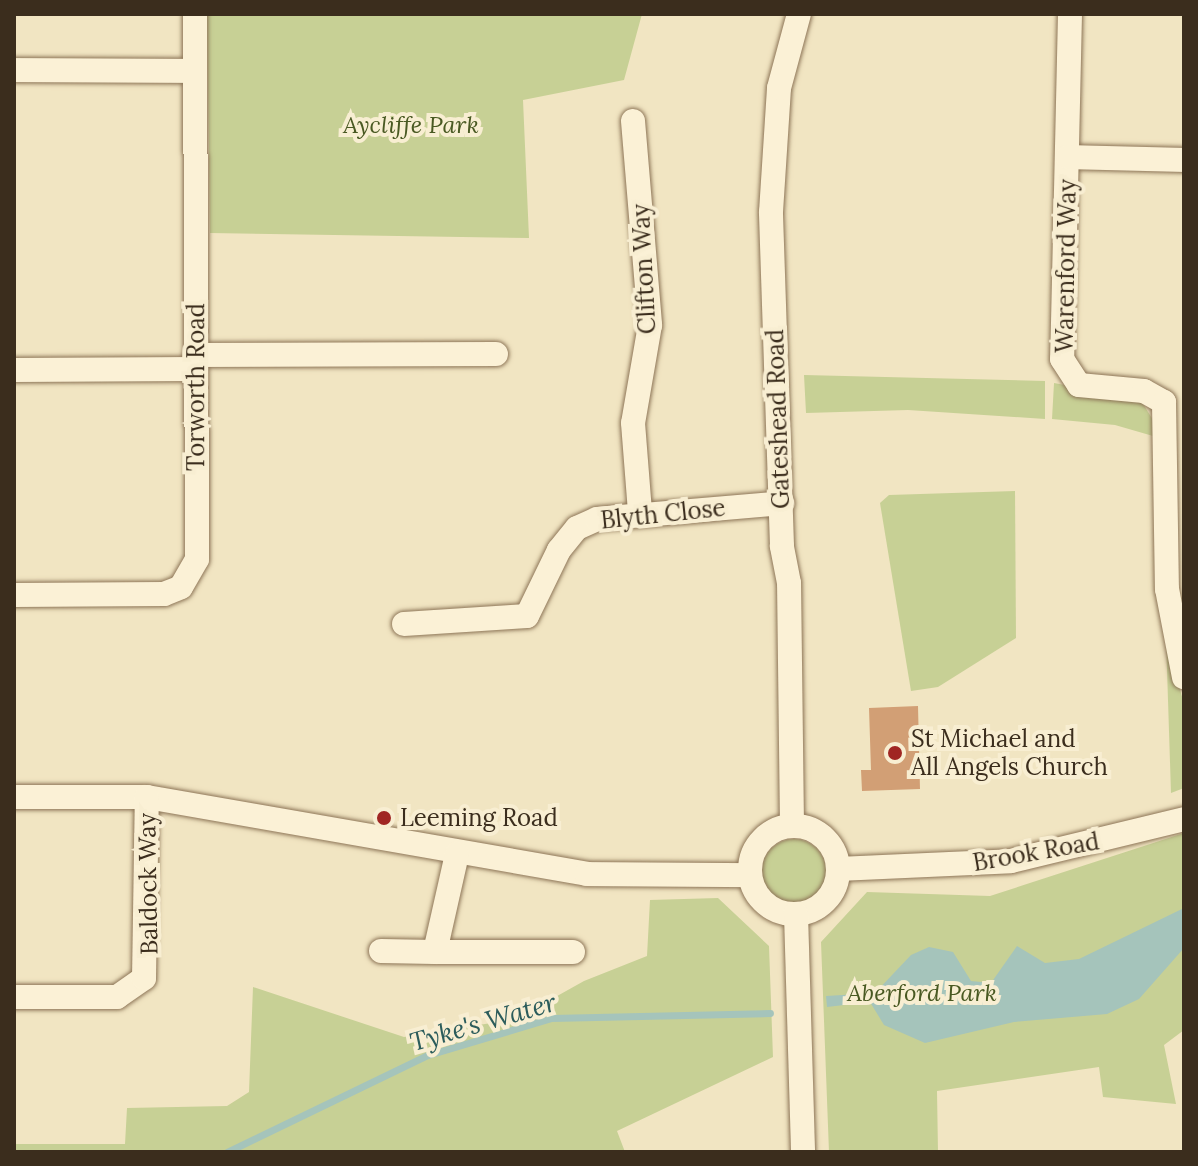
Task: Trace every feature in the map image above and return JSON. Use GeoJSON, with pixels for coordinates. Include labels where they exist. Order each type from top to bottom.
{"type":"FeatureCollection","features":[{"type":"Feature","properties":{"kind":"street","name":"Torworth Road"},"geometry":{"type":"LineString","coordinates":[[14,595],[164,594],[192,575],[197,559],[195,14]]}},
{"type":"Feature","properties":{"kind":"street","name":"Gateshead Road"},"geometry":{"type":"LineString","coordinates":[[792,826],[789,583],[782,503],[771,212],[779,88],[799,14]]}},
{"type":"Feature","properties":{"kind":"street","name":"Warenford Way"},"geometry":{"type":"LineString","coordinates":[[1070,14],[1066,372],[1079,385],[1144,391],[1174,398],[1167,589],[1184,677]]}},
{"type":"Feature","properties":{"kind":"street"},"geometry":{"type":"LineString","coordinates":[[14,70],[195,71]]}},
{"type":"Feature","properties":{"kind":"street","name":"Clifton Way"},"geometry":{"type":"LineString","coordinates":[[633,121],[650,325],[633,423],[640,512]]}},
{"type":"Feature","properties":{"kind":"street"},"geometry":{"type":"LineString","coordinates":[[1068,157],[1184,160]]}},
{"type":"Feature","properties":{"kind":"street"},"geometry":{"type":"LineString","coordinates":[[14,370],[496,354]]}},
{"type":"Feature","properties":{"kind":"street","name":"Blyth Close"},"geometry":{"type":"LineString","coordinates":[[404,624],[527,616],[577,528],[640,512],[782,503]]}},
{"type":"Feature","properties":{"kind":"street"},"geometry":{"type":"LineString","coordinates":[[14,797],[147,797],[457,854],[587,874],[750,875]]}},
{"type":"Feature","properties":{"kind":"street","name":"Baldock Way"},"geometry":{"type":"LineString","coordinates":[[14,997],[117,997],[144,978],[149,967],[147,797]]}},
{"type":"Feature","properties":{"kind":"street","name":"Brook Road"},"geometry":{"type":"LineString","coordinates":[[838,869],[1011,861],[1184,819]]}},
{"type":"Feature","properties":{"kind":"street"},"geometry":{"type":"LineString","coordinates":[[792,826],[824,838],[838,869],[821,905],[796,914],[771,908],[750,875],[756,848],[792,826]]}},
{"type":"Feature","properties":{"kind":"street"},"geometry":{"type":"LineString","coordinates":[[435,952],[457,854]]}},
{"type":"Feature","properties":{"kind":"street"},"geometry":{"type":"LineString","coordinates":[[796,914],[803,1152]]}},
{"type":"Feature","properties":{"kind":"street"},"geometry":{"type":"LineString","coordinates":[[381,951],[573,952]]}},
{"type":"Feature","properties":{"kind":"green space","name":"Aycliffe Park"},"geometry":{"type":"Polygon","coordinates":[[[207,14],[642,14],[624,80],[523,100],[529,238],[210,233],[207,14]]]}},
{"type":"Feature","properties":{"kind":"green space"},"geometry":{"type":"Polygon","coordinates":[[[804,375],[1045,381],[1045,419],[908,410],[806,413],[804,375]]]}},
{"type":"Feature","properties":{"kind":"green space"},"geometry":{"type":"Polygon","coordinates":[[[1054,383],[1140,399],[1153,420],[1153,436],[1115,425],[1052,419],[1054,383]]]}},
{"type":"Feature","properties":{"kind":"green space"},"geometry":{"type":"Polygon","coordinates":[[[1015,491],[1016,638],[938,687],[911,691],[880,503],[889,495],[1015,491]]]}},
{"type":"Feature","properties":{"kind":"green space"},"geometry":{"type":"Polygon","coordinates":[[[1166,638],[1184,704],[1184,788],[1171,793],[1166,638]]]}},
{"type":"Feature","properties":{"kind":"green space","name":"Aberford Park"},"geometry":{"type":"Polygon","coordinates":[[[1184,833],[1184,1030],[1164,1045],[1176,1104],[1103,1097],[1099,1067],[937,1091],[938,1152],[829,1152],[821,942],[867,892],[990,896],[1184,833]]]}},
{"type":"Feature","properties":{"kind":"green space"},"geometry":{"type":"Polygon","coordinates":[[[794,839],[812,845],[820,853],[826,871],[820,889],[812,897],[794,903],[776,897],[768,889],[762,871],[768,853],[776,845],[794,839]]]}},
{"type":"Feature","properties":{"kind":"green space"},"geometry":{"type":"Polygon","coordinates":[[[718,898],[769,946],[773,1057],[617,1131],[625,1152],[14,1152],[14,1144],[125,1144],[127,1108],[227,1106],[249,1092],[253,987],[404,1037],[516,1019],[584,981],[647,956],[650,900],[718,898]]]}},
{"type":"Feature","properties":{"kind":"water"},"geometry":{"type":"Polygon","coordinates":[[[1184,908],[1184,948],[1139,999],[1107,1014],[1014,1022],[925,1043],[884,1025],[870,1002],[827,1007],[826,996],[875,993],[911,955],[929,947],[953,952],[971,981],[991,983],[1017,946],[1045,963],[1079,959],[1184,908]]]}},
{"type":"Feature","properties":{"kind":"building","name":"St Michael and All Angels Church"},"geometry":{"type":"Polygon","coordinates":[[[918,706],[920,789],[862,791],[861,770],[871,770],[869,708],[918,706]]]}},
{"type":"Feature","properties":{"kind":"waterway","name":"Tyke's Water"},"geometry":{"type":"LineString","coordinates":[[227,1152],[428,1055],[551,1018],[770,1013]]}},
{"type":"Feature","properties":{"kind":"place","name":"St Michael and All Angels Church"},"geometry":{"type":"Point","coordinates":[895,753]}},
{"type":"Feature","properties":{"kind":"place","name":"Leeming Road"},"geometry":{"type":"Point","coordinates":[384,818]}}]}
